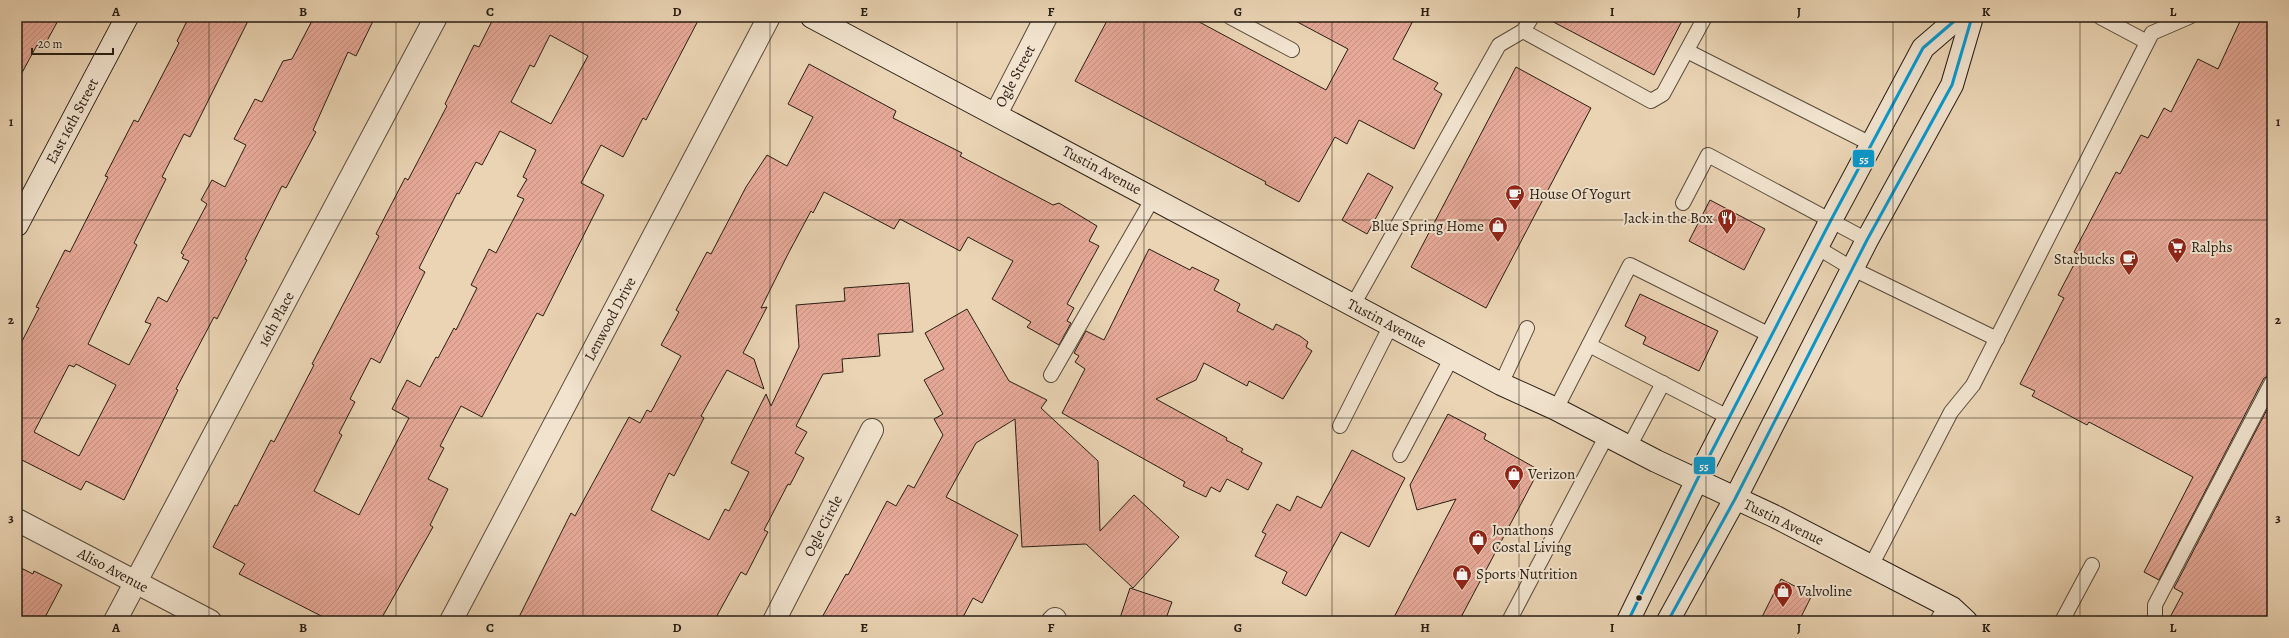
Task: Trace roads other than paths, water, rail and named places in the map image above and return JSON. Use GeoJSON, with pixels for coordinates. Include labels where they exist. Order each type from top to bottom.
{"type":"FeatureCollection","features":[{"type":"Feature","properties":{"kind":"street","name":"East 16th Street"},"geometry":{"type":"LineString","coordinates":[[17,225],[127,17]]}},
{"type":"Feature","properties":{"kind":"street","name":"16th Place"},"geometry":{"type":"LineString","coordinates":[[115,621],[436,17]]}},
{"type":"Feature","properties":{"kind":"street","name":"Lenwood Drive"},"geometry":{"type":"LineString","coordinates":[[451,621],[769,17]]}},
{"type":"Feature","properties":{"kind":"street","name":"Tustin Avenue"},"geometry":{"type":"LineString","coordinates":[[812,17],[1501,384],[1556,409],[1735,499],[1776,517],[1871,566],[1941,613],[1966,621]]}},
{"type":"Feature","properties":{"kind":"street","name":"Ogle Street"},"geometry":{"type":"LineString","coordinates":[[996,114],[1046,17]]}},
{"type":"Feature","properties":{"kind":"street"},"geometry":{"type":"LineString","coordinates":[[1628,621],[1697,480],[1818,248],[1831,220],[1923,48],[1959,17]]}},
{"type":"Feature","properties":{"kind":"street"},"geometry":{"type":"LineString","coordinates":[[1668,621],[1735,499],[1867,240],[1952,85],[1972,17]]}},
{"type":"Feature","properties":{"kind":"street","name":"Ogle Circle"},"geometry":{"type":"LineString","coordinates":[[774,621],[872,430]]}},
{"type":"Feature","properties":{"kind":"street","name":"Aliso Avenue"},"geometry":{"type":"LineString","coordinates":[[17,520],[210,621]]}},
{"type":"Feature","properties":{"kind":"lane"},"geometry":{"type":"LineString","coordinates":[[1230,17],[1292,50]]}},
{"type":"Feature","properties":{"kind":"lane"},"geometry":{"type":"LineString","coordinates":[[1353,305],[1499,45],[1523,31],[1532,17]]}},
{"type":"Feature","properties":{"kind":"lane"},"geometry":{"type":"LineString","coordinates":[[1523,31],[1651,101],[1663,94],[1705,17]]}},
{"type":"Feature","properties":{"kind":"lane"},"geometry":{"type":"LineString","coordinates":[[2100,17],[2147,42]]}},
{"type":"Feature","properties":{"kind":"lane"},"geometry":{"type":"LineString","coordinates":[[1871,566],[1951,412],[1974,384],[2152,33],[2189,17]]}},
{"type":"Feature","properties":{"kind":"lane"},"geometry":{"type":"LineString","coordinates":[[1687,51],[1872,144]]}},
{"type":"Feature","properties":{"kind":"lane"},"geometry":{"type":"LineString","coordinates":[[1683,202],[1708,154],[1867,240]]}},
{"type":"Feature","properties":{"kind":"lane"},"geometry":{"type":"LineString","coordinates":[[1051,375],[1153,198]]}},
{"type":"Feature","properties":{"kind":"lane"},"geometry":{"type":"LineString","coordinates":[[1818,248],[1853,269],[1997,339]]}},
{"type":"Feature","properties":{"kind":"lane"},"geometry":{"type":"LineString","coordinates":[[1556,409],[1630,265],[1772,336]]}},
{"type":"Feature","properties":{"kind":"lane"},"geometry":{"type":"LineString","coordinates":[[1340,426],[1391,325]]}},
{"type":"Feature","properties":{"kind":"lane"},"geometry":{"type":"LineString","coordinates":[[1501,384],[1527,328]]}},
{"type":"Feature","properties":{"kind":"lane"},"geometry":{"type":"LineString","coordinates":[[1589,345],[1730,418]]}},
{"type":"Feature","properties":{"kind":"lane"},"geometry":{"type":"LineString","coordinates":[[1400,455],[1452,357]]}},
{"type":"Feature","properties":{"kind":"lane"},"geometry":{"type":"LineString","coordinates":[[2155,621],[2154,605],[2272,382]]}},
{"type":"Feature","properties":{"kind":"lane"},"geometry":{"type":"LineString","coordinates":[[1629,447],[1663,383]]}},
{"type":"Feature","properties":{"kind":"lane"},"geometry":{"type":"LineString","coordinates":[[1509,621],[1607,435]]}},
{"type":"Feature","properties":{"kind":"lane"},"geometry":{"type":"LineString","coordinates":[[2062,621],[2092,565]]}},
{"type":"Feature","properties":{"kind":"place","name":"House Of Yogurt"},"geometry":{"type":"Point","coordinates":[1515,211]}},
{"type":"Feature","properties":{"kind":"place","name":"Jack in the Box"},"geometry":{"type":"Point","coordinates":[1727,235]}},
{"type":"Feature","properties":{"kind":"place","name":"Blue Spring Home"},"geometry":{"type":"Point","coordinates":[1498,243]}},
{"type":"Feature","properties":{"kind":"place","name":"Ralphs"},"geometry":{"type":"Point","coordinates":[2177,264]}},
{"type":"Feature","properties":{"kind":"place","name":"Starbucks"},"geometry":{"type":"Point","coordinates":[2129,276]}},
{"type":"Feature","properties":{"kind":"place","name":"Verizon"},"geometry":{"type":"Point","coordinates":[1514,491]}},
{"type":"Feature","properties":{"kind":"place","name":"Jonathons Costal Living"},"geometry":{"type":"Point","coordinates":[1478,556]}},
{"type":"Feature","properties":{"kind":"place","name":"Sports Nutrition"},"geometry":{"type":"Point","coordinates":[1462,591]}},
{"type":"Feature","properties":{"kind":"place","name":"Valvoline"},"geometry":{"type":"Point","coordinates":[1783,608]}}]}
